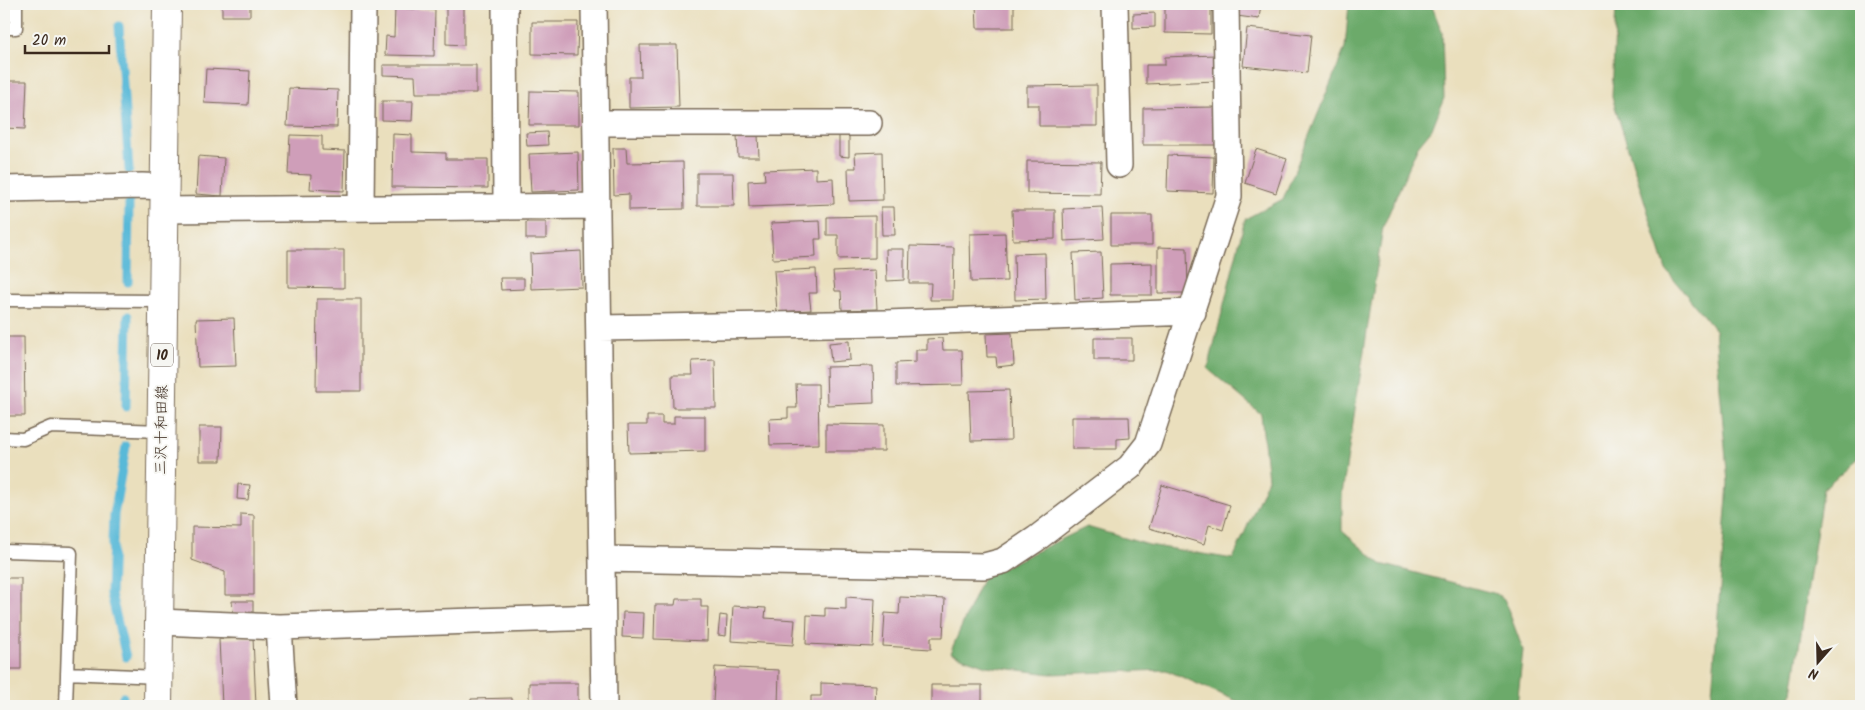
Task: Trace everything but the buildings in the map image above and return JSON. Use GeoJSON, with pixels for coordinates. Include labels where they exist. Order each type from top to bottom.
{"type":"FeatureCollection","features":[{"type":"Feature","properties":{"kind":"main road","name":"三沢十和田線"},"geometry":{"type":"LineString","coordinates":[[158,706],[168,4]]}},
{"type":"Feature","properties":{"kind":"street"},"geometry":{"type":"LineString","coordinates":[[361,207],[363,4]]}},
{"type":"Feature","properties":{"kind":"street"},"geometry":{"type":"LineString","coordinates":[[505,4],[506,206]]}},
{"type":"Feature","properties":{"kind":"street"},"geometry":{"type":"LineString","coordinates":[[594,4],[604,706]]}},
{"type":"Feature","properties":{"kind":"street"},"geometry":{"type":"LineString","coordinates":[[1115,4],[1119,165]]}},
{"type":"Feature","properties":{"kind":"street"},"geometry":{"type":"LineString","coordinates":[[602,559],[984,566],[1004,561],[1130,468],[1148,444],[1193,312],[1229,196],[1226,4]]}},
{"type":"Feature","properties":{"kind":"street"},"geometry":{"type":"LineString","coordinates":[[596,123],[869,123]]}},
{"type":"Feature","properties":{"kind":"street"},"geometry":{"type":"LineString","coordinates":[[4,189],[142,186],[165,199],[361,207],[597,206]]}},
{"type":"Feature","properties":{"kind":"street"},"geometry":{"type":"LineString","coordinates":[[600,328],[896,322],[1193,312]]}},
{"type":"Feature","properties":{"kind":"street"},"geometry":{"type":"LineString","coordinates":[[159,622],[280,627],[602,617]]}},
{"type":"Feature","properties":{"kind":"street"},"geometry":{"type":"LineString","coordinates":[[280,627],[284,706]]}},
{"type":"Feature","properties":{"kind":"lane"},"geometry":{"type":"LineString","coordinates":[[4,28],[16,28],[16,4]]}},
{"type":"Feature","properties":{"kind":"lane"},"geometry":{"type":"LineString","coordinates":[[4,300],[163,301]]}},
{"type":"Feature","properties":{"kind":"lane"},"geometry":{"type":"LineString","coordinates":[[4,438],[23,439],[51,427],[161,431]]}},
{"type":"Feature","properties":{"kind":"lane"},"geometry":{"type":"LineString","coordinates":[[4,551],[70,553],[66,706]]}},
{"type":"Feature","properties":{"kind":"lane"},"geometry":{"type":"LineString","coordinates":[[67,673],[158,677]]}},
{"type":"Feature","properties":{"kind":"green space"},"geometry":{"type":"Polygon","coordinates":[[[1349,4],[1431,4],[1442,32],[1444,98],[1432,129],[1418,146],[1383,227],[1342,494],[1342,531],[1381,564],[1497,594],[1505,601],[1523,650],[1517,706],[1248,706],[1166,670],[1051,674],[986,666],[950,653],[983,577],[1087,527],[1149,545],[1233,559],[1268,479],[1261,414],[1208,369],[1245,219],[1283,199],[1345,48],[1349,4]]]}},
{"type":"Feature","properties":{"kind":"green space"},"geometry":{"type":"Polygon","coordinates":[[[1616,4],[1861,4],[1861,455],[1823,489],[1790,706],[1711,706],[1728,483],[1715,330],[1666,270],[1612,97],[1616,4]]]}},
{"type":"Feature","properties":{"kind":"waterway"},"geometry":{"type":"LineString","coordinates":[[119,26],[129,170]]}},
{"type":"Feature","properties":{"kind":"waterway"},"geometry":{"type":"LineString","coordinates":[[128,282],[129,203]]}},
{"type":"Feature","properties":{"kind":"waterway"},"geometry":{"type":"LineString","coordinates":[[126,407],[128,316]]}},
{"type":"Feature","properties":{"kind":"waterway"},"geometry":{"type":"LineString","coordinates":[[126,446],[114,515],[111,594],[126,657]]}},
{"type":"Feature","properties":{"kind":"waterway"},"geometry":{"type":"LineString","coordinates":[[123,697],[123,706]]}}]}
